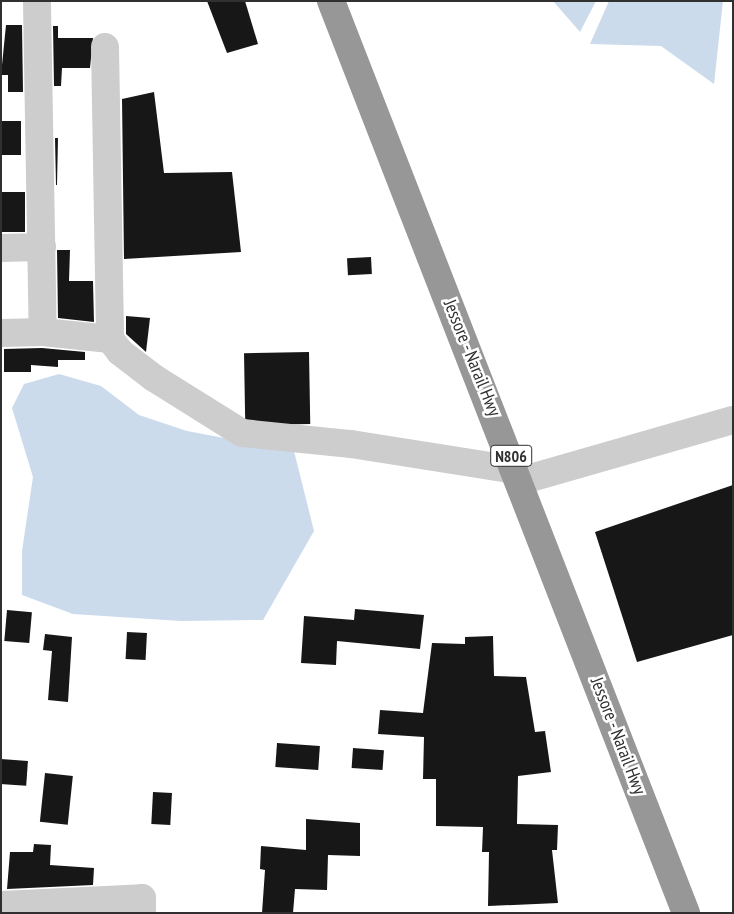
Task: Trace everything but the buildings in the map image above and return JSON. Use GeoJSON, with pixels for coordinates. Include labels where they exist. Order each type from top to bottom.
{"type":"FeatureCollection","features":[{"type":"Feature","properties":{"kind":"highway","name":"Jessore - Narail Hwy"},"geometry":{"type":"LineString","coordinates":[[331,1],[518,475],[686,913]]}},
{"type":"Feature","properties":{"kind":"street"},"geometry":{"type":"LineString","coordinates":[[38,4],[44,332]]}},
{"type":"Feature","properties":{"kind":"street"},"geometry":{"type":"LineString","coordinates":[[105,48],[110,338],[120,352],[154,378],[242,433],[351,444],[518,475],[733,420]]}},
{"type":"Feature","properties":{"kind":"street"},"geometry":{"type":"LineString","coordinates":[[1,248],[42,247]]}},
{"type":"Feature","properties":{"kind":"street"},"geometry":{"type":"LineString","coordinates":[[1,333],[44,332],[110,338]]}},
{"type":"Feature","properties":{"kind":"street"},"geometry":{"type":"LineString","coordinates":[[1,905],[142,898],[142,913]]}},
{"type":"Feature","properties":{"kind":"water"},"geometry":{"type":"Polygon","coordinates":[[[553,1],[596,1],[580,32],[553,1]]]}},
{"type":"Feature","properties":{"kind":"water"},"geometry":{"type":"Polygon","coordinates":[[[609,1],[723,1],[714,84],[661,46],[590,44],[609,1]]]}},
{"type":"Feature","properties":{"kind":"water"},"geometry":{"type":"Polygon","coordinates":[[[59,374],[101,386],[139,415],[187,431],[294,451],[314,531],[263,620],[181,621],[73,614],[22,595],[22,551],[33,477],[12,408],[24,384],[59,374]]]}}]}
